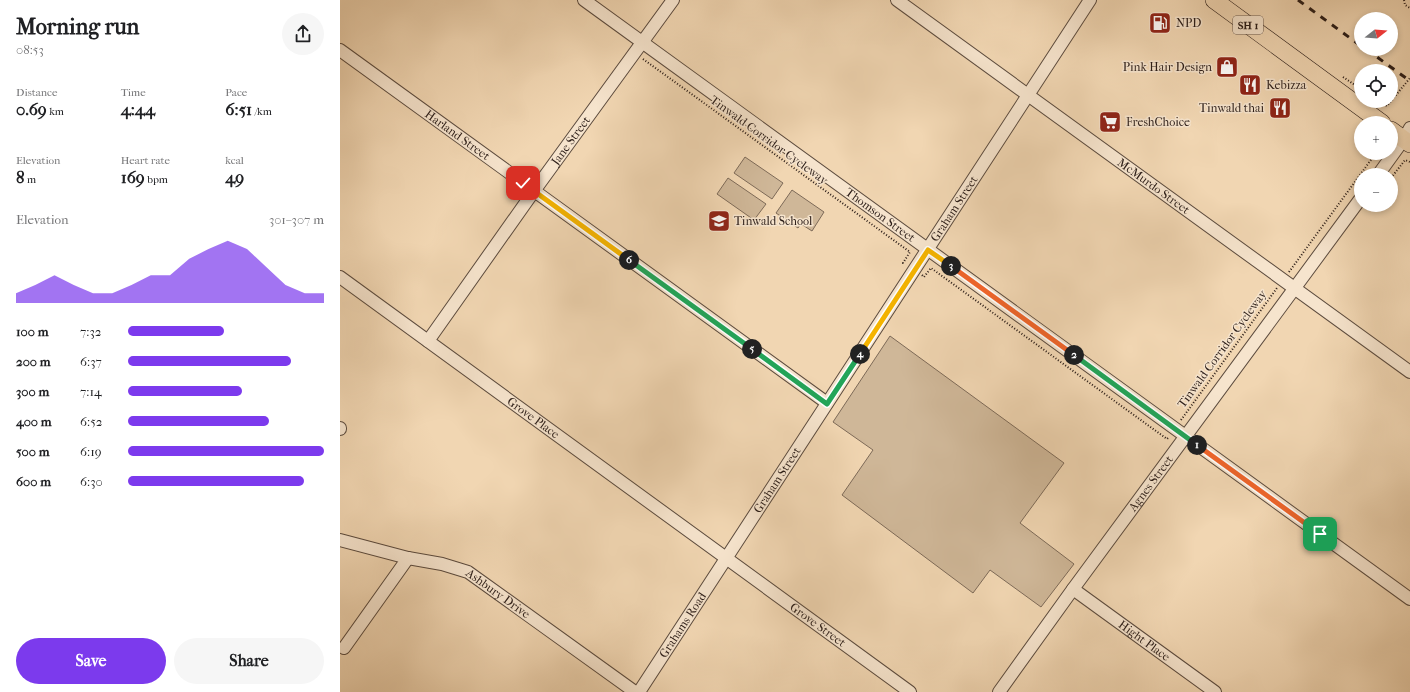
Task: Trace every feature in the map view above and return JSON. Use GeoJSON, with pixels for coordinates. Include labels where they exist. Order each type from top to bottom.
{"type":"FeatureCollection","features":[{"type":"Feature","properties":{"kind":"highway","name":"SH 1"},"geometry":{"type":"LineString","coordinates":[[1214,0],[1384,116]]}},
{"type":"Feature","properties":{"kind":"street","name":"Thomson Street"},"geometry":{"type":"LineString","coordinates":[[584,0],[1410,599]]}},
{"type":"Feature","properties":{"kind":"street","name":"Jane Street"},"geometry":{"type":"LineString","coordinates":[[428,341],[534,191],[674,0]]}},
{"type":"Feature","properties":{"kind":"street","name":"McMurdo Street"},"geometry":{"type":"LineString","coordinates":[[897,0],[1410,372]]}},
{"type":"Feature","properties":{"kind":"street","name":"Graham Street"},"geometry":{"type":"LineString","coordinates":[[726,558],[1090,0]]}},
{"type":"Feature","properties":{"kind":"street","name":"Harland Street"},"geometry":{"type":"LineString","coordinates":[[340,50],[827,404]]}},
{"type":"Feature","properties":{"kind":"street"},"geometry":{"type":"LineString","coordinates":[[1383,168],[1404,135]]}},
{"type":"Feature","properties":{"kind":"street","name":"Agnes Street"},"geometry":{"type":"LineString","coordinates":[[999,692],[1354,207]]}},
{"type":"Feature","properties":{"kind":"street","name":"Grove Place"},"geometry":{"type":"LineString","coordinates":[[340,277],[726,558]]}},
{"type":"Feature","properties":{"kind":"street","name":"Ashbury Drive"},"geometry":{"type":"LineString","coordinates":[[340,540],[408,558],[442,564],[468,572],[636,692]]}},
{"type":"Feature","properties":{"kind":"street"},"geometry":{"type":"LineString","coordinates":[[344,648],[408,558]]}},
{"type":"Feature","properties":{"kind":"street","name":"Grahams Road"},"geometry":{"type":"LineString","coordinates":[[639,692],[726,558]]}},
{"type":"Feature","properties":{"kind":"street","name":"Grove Street"},"geometry":{"type":"LineString","coordinates":[[726,558],[910,692]]}},
{"type":"Feature","properties":{"kind":"street","name":"Hight Place"},"geometry":{"type":"LineString","coordinates":[[1073,589],[1215,692]]}},
{"type":"Feature","properties":{"kind":"path"},"geometry":{"type":"LineString","coordinates":[[1404,1],[1405,5],[1410,8]]}},
{"type":"Feature","properties":{"kind":"path","name":"Tinwald Corridor Cycleway"},"geometry":{"type":"LineString","coordinates":[[645,61],[910,252],[903,263],[905,264]]}},
{"type":"Feature","properties":{"kind":"path"},"geometry":{"type":"LineString","coordinates":[[1398,93],[1410,78]]}},
{"type":"Feature","properties":{"kind":"path"},"geometry":{"type":"LineString","coordinates":[[1290,271],[1371,160]]}},
{"type":"Feature","properties":{"kind":"path"},"geometry":{"type":"LineString","coordinates":[[1398,169],[1405,160],[1410,162]]}},
{"type":"Feature","properties":{"kind":"path"},"geometry":{"type":"LineString","coordinates":[[922,276],[924,277],[932,267],[1167,440]]}},
{"type":"Feature","properties":{"kind":"path","name":"Tinwald Corridor Cycleway"},"geometry":{"type":"LineString","coordinates":[[1182,419],[1277,289]]}},
{"type":"Feature","properties":{"kind":"shaded area"},"geometry":{"type":"Polygon","coordinates":[[[745,157],[783,183],[772,199],[734,173],[745,157]]]}},
{"type":"Feature","properties":{"kind":"shaded area"},"geometry":{"type":"Polygon","coordinates":[[[728,178],[766,204],[754,220],[717,194],[728,178]]]}},
{"type":"Feature","properties":{"kind":"shaded area"},"geometry":{"type":"Polygon","coordinates":[[[792,190],[824,212],[812,231],[801,224],[798,228],[776,213],[792,190]]]}},
{"type":"Feature","properties":{"kind":"shaded area"},"geometry":{"type":"Polygon","coordinates":[[[890,336],[1064,463],[1020,523],[1074,564],[1041,607],[990,570],[973,593],[842,495],[873,450],[833,422],[890,336]]]}},
{"type":"Feature","properties":{"kind":"railway"},"geometry":{"type":"LineString","coordinates":[[1298,0],[1354,41]]}},
{"type":"Feature","properties":{"kind":"railway"},"geometry":{"type":"LineString","coordinates":[[1376,56],[1410,81]]}},
{"type":"Feature","properties":{"kind":"place","name":"NPD"},"geometry":{"type":"Point","coordinates":[1160,23]}},
{"type":"Feature","properties":{"kind":"place","name":"Pink Hair Design"},"geometry":{"type":"Point","coordinates":[1227,67]}},
{"type":"Feature","properties":{"kind":"place","name":"Kebizza"},"geometry":{"type":"Point","coordinates":[1250,85]}},
{"type":"Feature","properties":{"kind":"place","name":"Tinwald thai"},"geometry":{"type":"Point","coordinates":[1280,108]}},
{"type":"Feature","properties":{"kind":"place","name":"FreshChoice"},"geometry":{"type":"Point","coordinates":[1110,122]}},
{"type":"Feature","properties":{"kind":"place","name":"Tinwald School"},"geometry":{"type":"Point","coordinates":[719,221]}},
{"type":"Feature","properties":{"kind":"route"},"geometry":{"type":"LineString","coordinates":[[523,183],[827,404],[928,250],[1320,534]]}}]}
